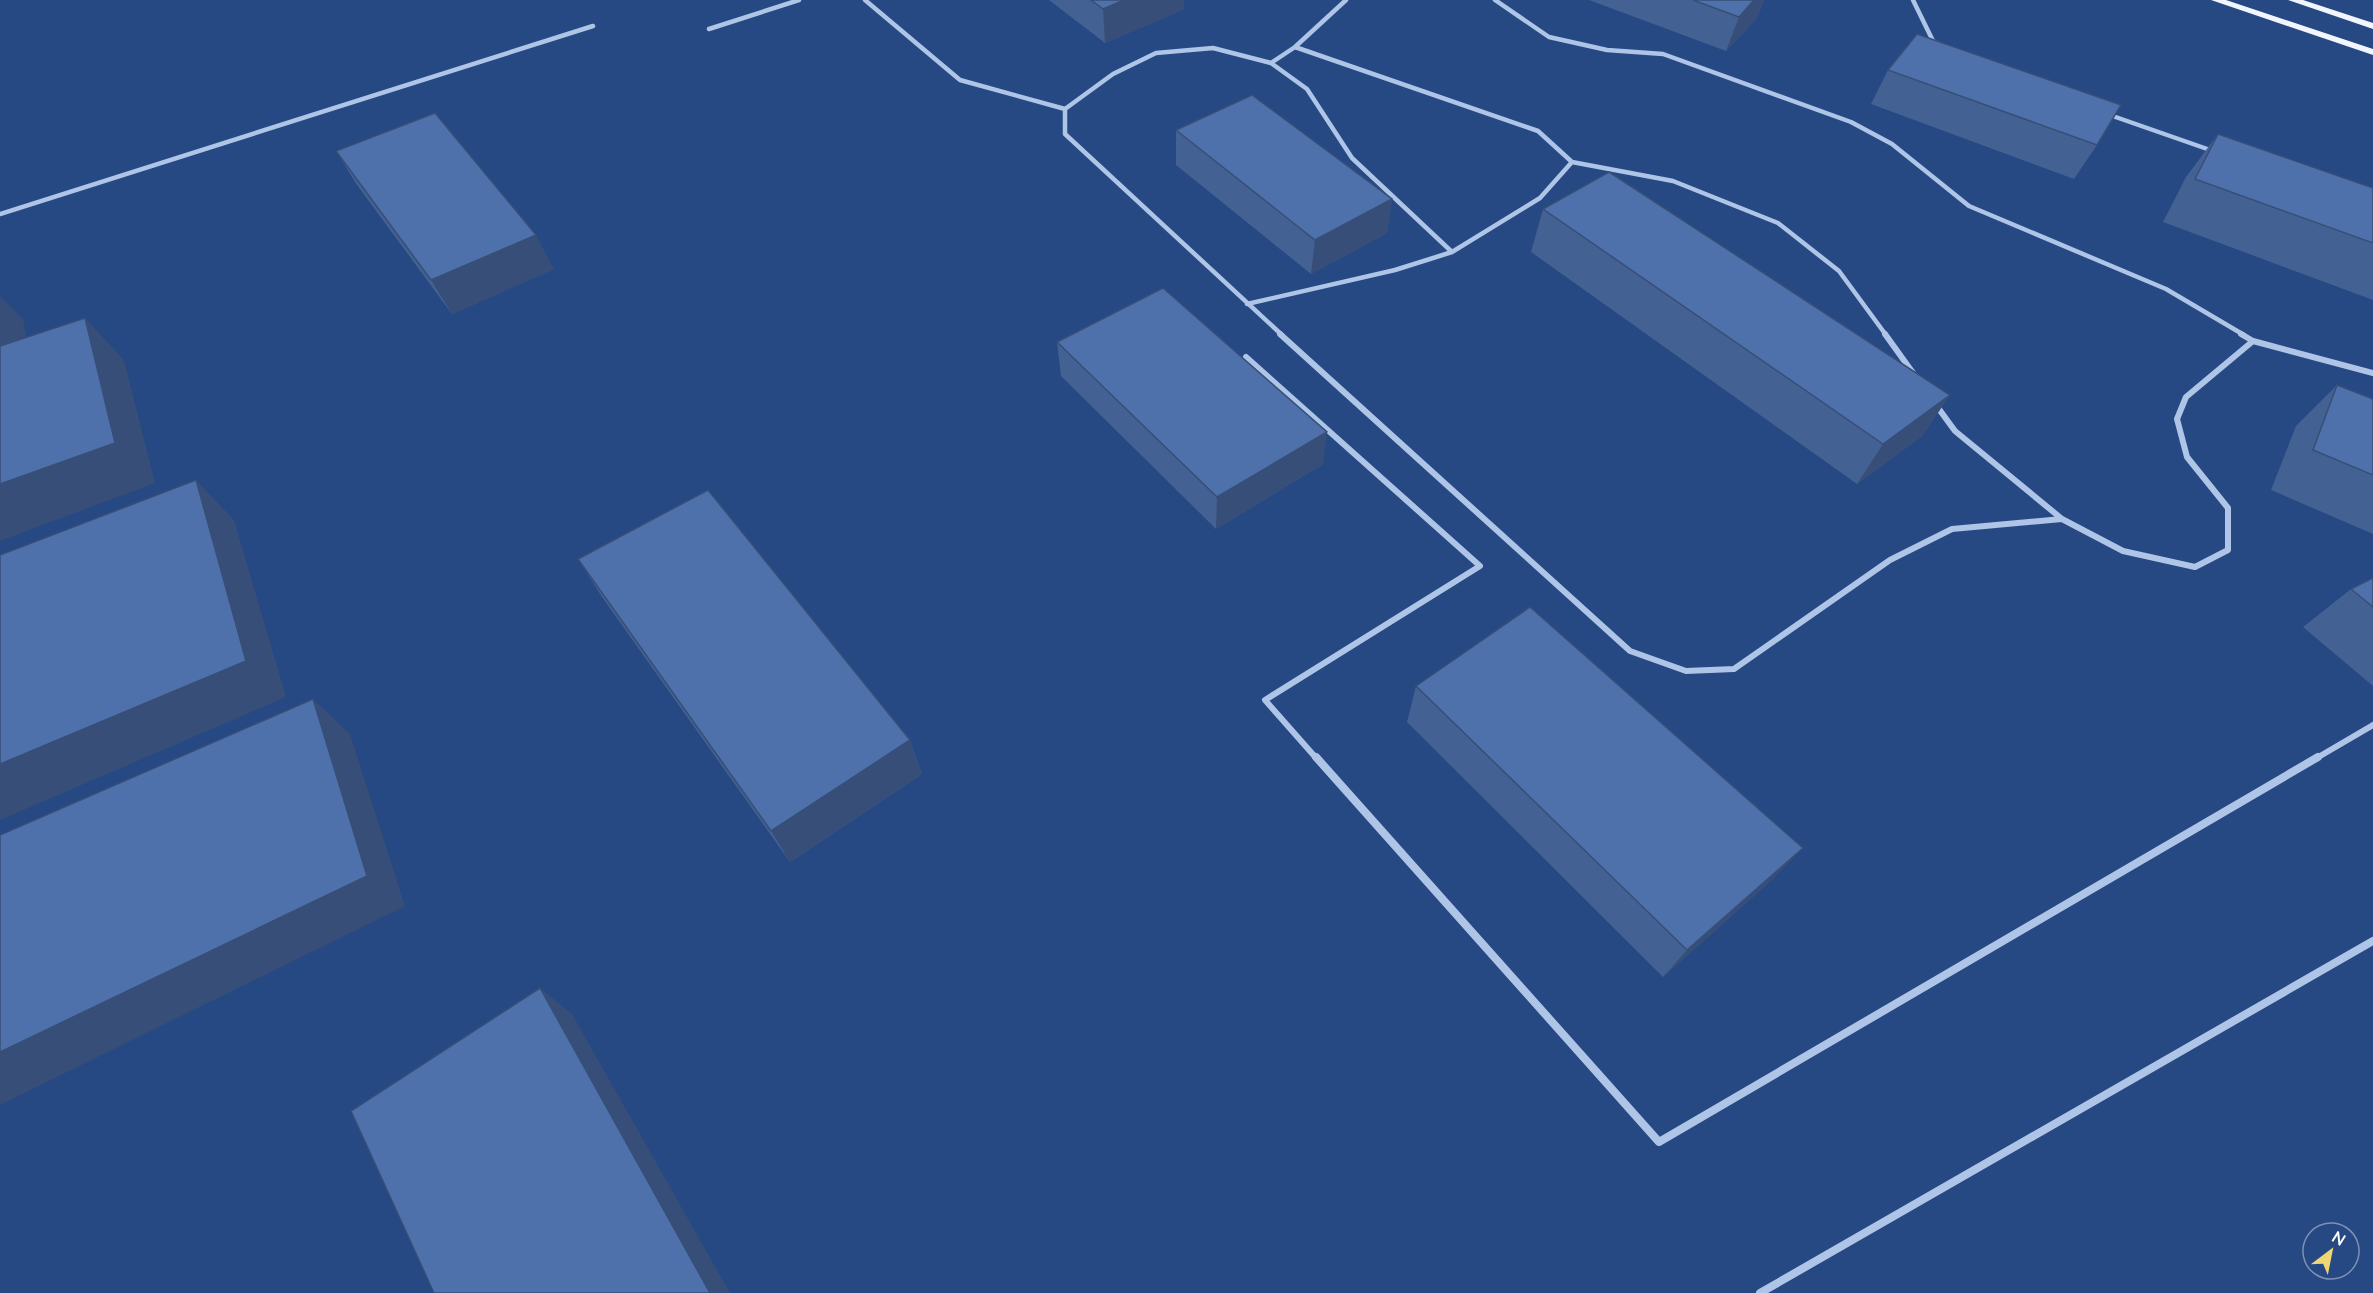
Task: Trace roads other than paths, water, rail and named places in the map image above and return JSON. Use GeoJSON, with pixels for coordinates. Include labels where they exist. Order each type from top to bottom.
{"type":"FeatureCollection","features":[{"type":"Feature","properties":{"kind":"main road"},"geometry":{"type":"LineString","coordinates":[[2216,0],[2373,52]]}},
{"type":"Feature","properties":{"kind":"main road"},"geometry":{"type":"LineString","coordinates":[[2293,0],[2373,26]]}},
{"type":"Feature","properties":{"kind":"street"},"geometry":{"type":"LineString","coordinates":[[709,29],[799,0]]}},
{"type":"Feature","properties":{"kind":"street"},"geometry":{"type":"LineString","coordinates":[[865,0],[960,80],[1065,109]]}},
{"type":"Feature","properties":{"kind":"street"},"geometry":{"type":"LineString","coordinates":[[1271,63],[1295,47],[1346,0]]}},
{"type":"Feature","properties":{"kind":"street"},"geometry":{"type":"LineString","coordinates":[[1495,0],[1549,37],[1607,50],[1663,54],[1851,122],[1892,144],[1969,206],[2166,289],[2253,341],[2373,373]]}},
{"type":"Feature","properties":{"kind":"street"},"geometry":{"type":"LineString","coordinates":[[1913,0],[1933,41],[1943,46]]}},
{"type":"Feature","properties":{"kind":"street"},"geometry":{"type":"LineString","coordinates":[[0,214],[593,26]]}},
{"type":"Feature","properties":{"kind":"street"},"geometry":{"type":"LineString","coordinates":[[1295,47],[1538,131],[1572,162],[1673,181],[1778,223],[1839,271],[1921,384]]}},
{"type":"Feature","properties":{"kind":"street"},"geometry":{"type":"LineString","coordinates":[[1065,109],[1113,74],[1156,53],[1213,48],[1271,63],[1307,90],[1352,158],[1452,252]]}},
{"type":"Feature","properties":{"kind":"street"},"geometry":{"type":"LineString","coordinates":[[1065,109],[1065,134],[1247,304],[1630,651],[1686,671],[1734,669],[1890,560],[1952,529],[2062,519]]}},
{"type":"Feature","properties":{"kind":"street"},"geometry":{"type":"LineString","coordinates":[[2103,112],[2215,152]]}},
{"type":"Feature","properties":{"kind":"street"},"geometry":{"type":"LineString","coordinates":[[1247,304],[1395,270],[1452,252],[1540,198],[1572,162]]}},
{"type":"Feature","properties":{"kind":"street"},"geometry":{"type":"LineString","coordinates":[[1934,402],[1955,431],[2062,519],[2123,551],[2195,567],[2228,550],[2228,508],[2187,457],[2176,419],[2186,397],[2253,341]]}},
{"type":"Feature","properties":{"kind":"street"},"geometry":{"type":"LineString","coordinates":[[1246,357],[1480,566],[1265,700],[1659,1142],[2373,725]]}},
{"type":"Feature","properties":{"kind":"street"},"geometry":{"type":"LineString","coordinates":[[1760,1293],[2373,941]]}}]}
